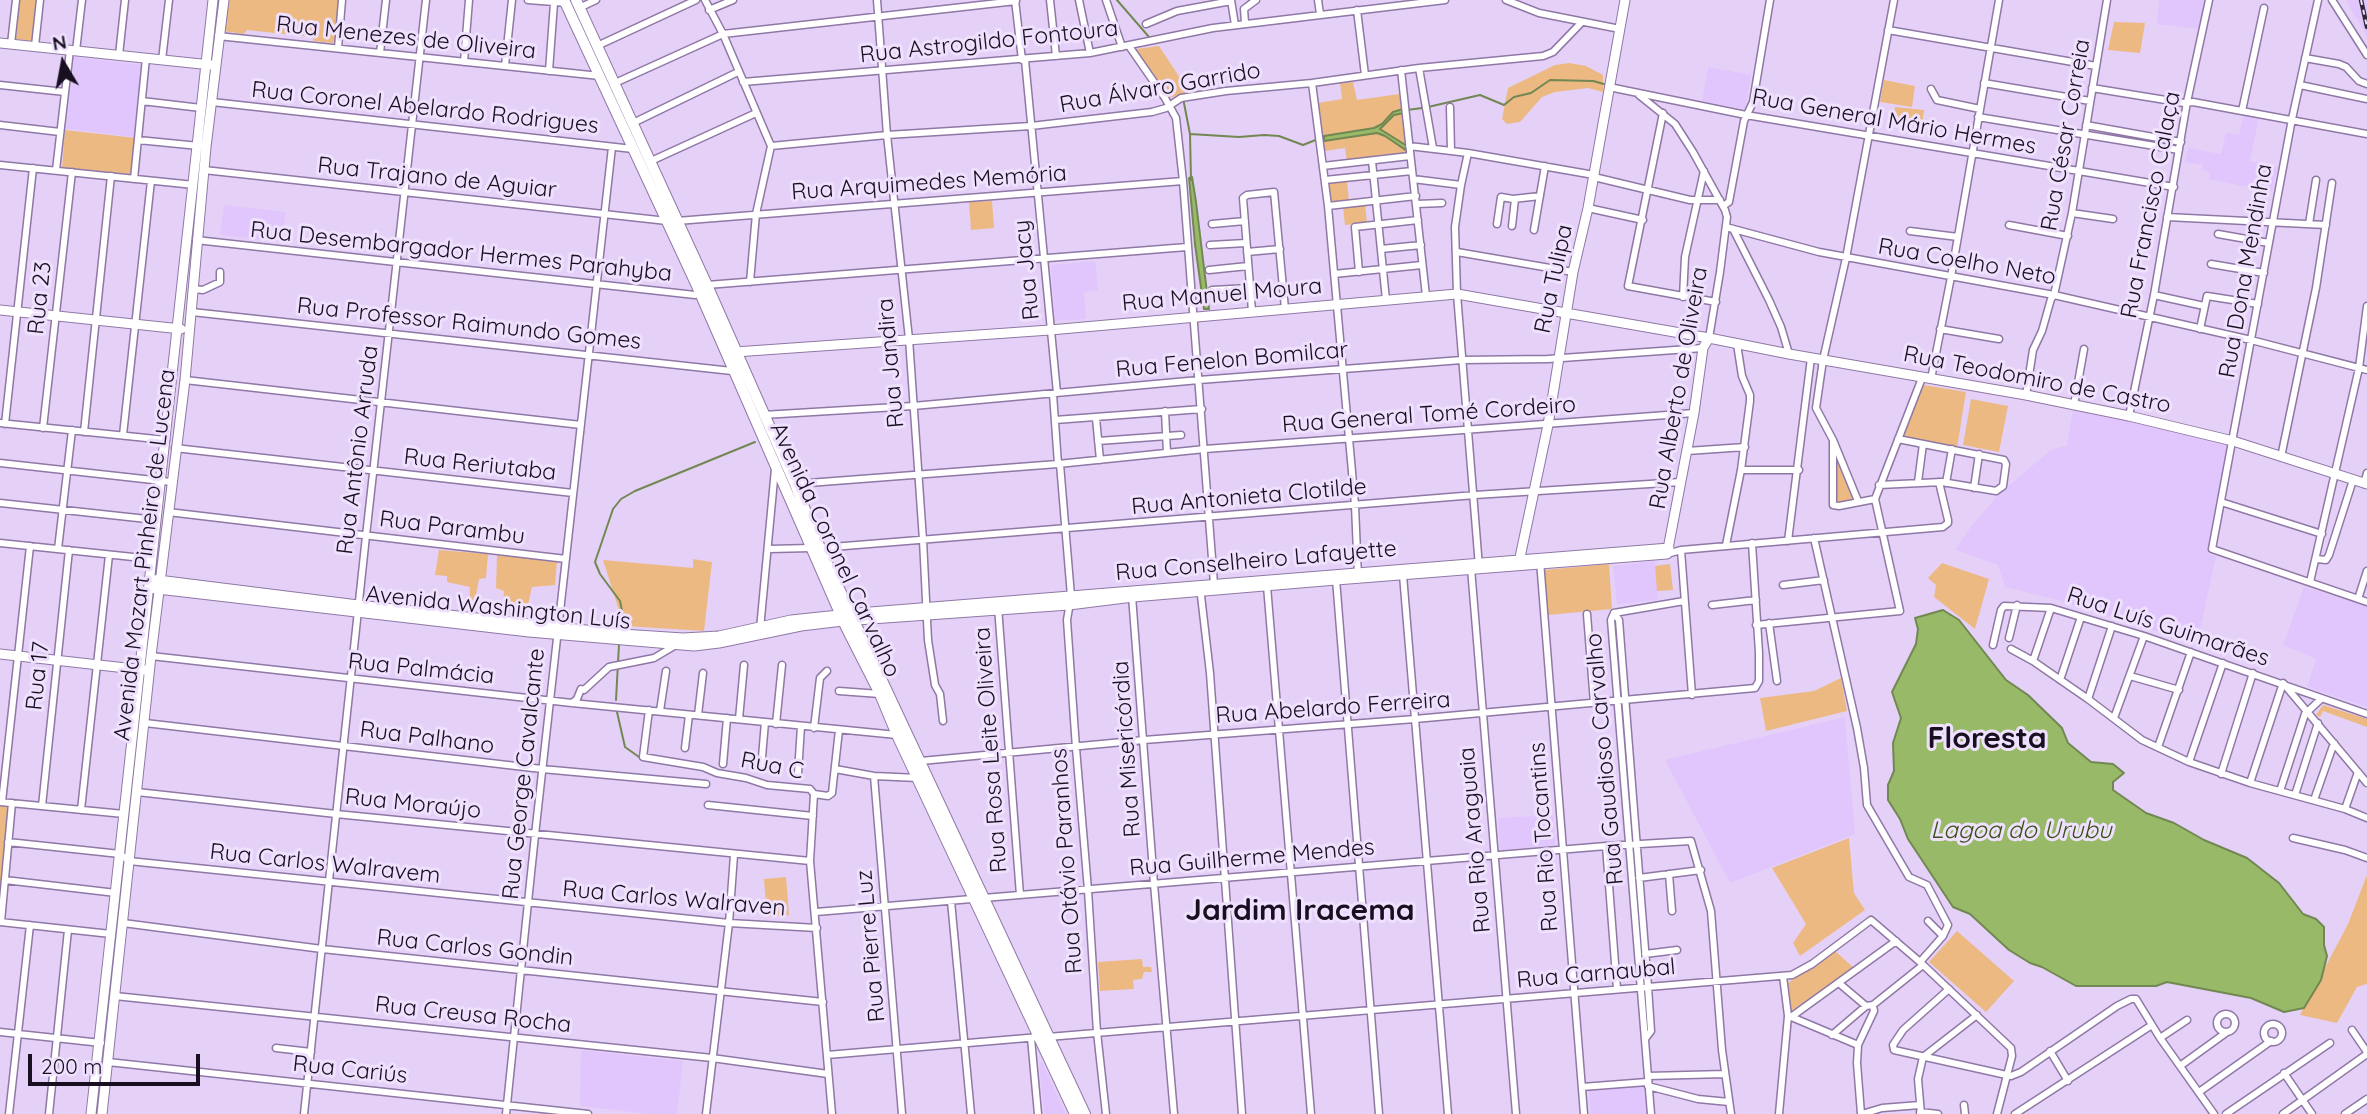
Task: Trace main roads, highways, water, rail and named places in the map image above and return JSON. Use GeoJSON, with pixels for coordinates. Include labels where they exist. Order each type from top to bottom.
{"type":"FeatureCollection","features":[{"type":"Feature","properties":{"kind":"main road","name":"Avenida Coronel Carvalho"},"geometry":{"type":"LineString","coordinates":[[569,2],[597,46],[634,123],[651,161],[672,221]]}},
{"type":"Feature","properties":{"kind":"main road","name":"Avenida Coronel Carvalho"},"geometry":{"type":"LineString","coordinates":[[569,2],[633,149],[672,221],[735,352],[737,369]]}},
{"type":"Feature","properties":{"kind":"main road","name":"Avenida Coronel Carvalho"},"geometry":{"type":"LineString","coordinates":[[703,288],[774,451],[794,484],[815,548]]}},
{"type":"Feature","properties":{"kind":"main road","name":"Avenida Coronel Carvalho"},"geometry":{"type":"LineString","coordinates":[[774,451],[775,467],[847,617],[897,735],[978,898]]}},
{"type":"Feature","properties":{"kind":"main road","name":"Avenida Coronel Carvalho"},"geometry":{"type":"LineString","coordinates":[[847,617],[920,761],[1039,1038],[1075,1114]]}},
{"type":"Feature","properties":{"kind":"main road","name":"Avenida Coronel Carvalho"},"geometry":{"type":"LineString","coordinates":[[1039,1038],[1085,1114]]}},
{"type":"Feature","properties":{"kind":"water"},"geometry":{"type":"Polygon","coordinates":[[[1403,109],[1404,113],[1394,115],[1380,129],[1407,146],[1407,151],[1377,133],[1324,141],[1324,136],[1374,128],[1393,112],[1403,109]]]}},
{"type":"Feature","properties":{"kind":"water"},"geometry":{"type":"Polygon","coordinates":[[[1192,177],[1209,309],[1204,309],[1195,244],[1189,178],[1192,177]]]}},
{"type":"Feature","properties":{"kind":"water","name":"Lagoa do Urubu"},"geometry":{"type":"Polygon","coordinates":[[[1943,610],[1959,620],[2006,680],[2028,695],[2062,728],[2068,743],[2091,762],[2113,764],[2124,773],[2113,782],[2113,790],[2146,813],[2174,823],[2204,840],[2247,858],[2279,883],[2303,914],[2316,919],[2324,927],[2327,956],[2321,980],[2304,1008],[2284,1012],[2251,998],[2167,982],[2156,986],[2076,986],[2009,950],[1970,914],[1953,907],[1908,839],[1888,800],[1888,785],[1894,771],[1893,743],[1901,718],[1892,692],[1916,644],[1918,629],[1915,618],[1943,610]]]}},
{"type":"Feature","properties":{"kind":"waterway"},"geometry":{"type":"LineString","coordinates":[[1117,0],[1149,37]]}},
{"type":"Feature","properties":{"kind":"waterway"},"geometry":{"type":"LineString","coordinates":[[1428,107],[1480,95],[1504,105],[1514,97],[1531,93],[1550,80],[1593,81],[1604,84]]}},
{"type":"Feature","properties":{"kind":"waterway"},"geometry":{"type":"LineString","coordinates":[[1183,98],[1190,134],[1191,180]]}},
{"type":"Feature","properties":{"kind":"waterway"},"geometry":{"type":"LineString","coordinates":[[1407,110],[1422,108]]}},
{"type":"Feature","properties":{"kind":"waterway"},"geometry":{"type":"LineString","coordinates":[[1190,134],[1279,136],[1303,145],[1318,139]]}},
{"type":"Feature","properties":{"kind":"waterway"},"geometry":{"type":"LineString","coordinates":[[622,622],[620,601],[600,574],[595,562],[613,509],[621,499],[635,491],[755,442]]}},
{"type":"Feature","properties":{"kind":"waterway"},"geometry":{"type":"LineString","coordinates":[[616,700],[619,644]]}},
{"type":"Feature","properties":{"kind":"waterway"},"geometry":{"type":"LineString","coordinates":[[617,712],[625,747],[639,757]]}},
{"type":"Feature","properties":{"kind":"railway"},"geometry":{"type":"LineString","coordinates":[[2361,0],[2367,27]]}},
{"type":"Feature","properties":{"kind":"district","name":"Floresta"},"geometry":{"type":"Point","coordinates":[1987,739]}},
{"type":"Feature","properties":{"kind":"district","name":"Jardim Iracema"},"geometry":{"type":"Point","coordinates":[1300,911]}}]}
